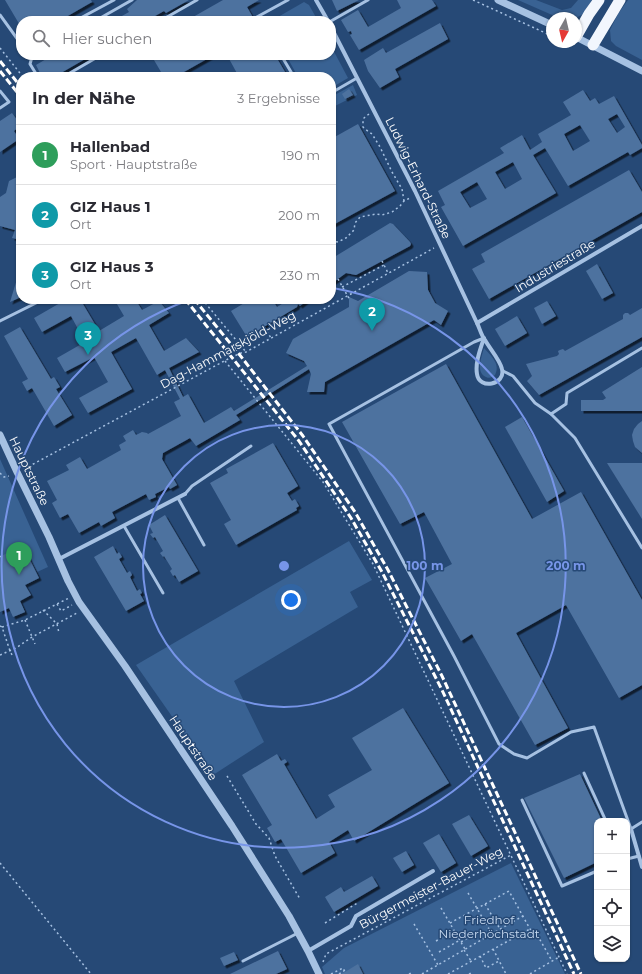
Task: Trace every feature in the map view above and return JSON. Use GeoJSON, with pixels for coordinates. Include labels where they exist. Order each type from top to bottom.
{"type":"FeatureCollection","features":[{"type":"Feature","properties":{"kind":"highway"},"geometry":{"type":"LineString","coordinates":[[582,26],[599,0]]}},
{"type":"Feature","properties":{"kind":"highway"},"geometry":{"type":"LineString","coordinates":[[593,45],[620,0]]}},
{"type":"Feature","properties":{"kind":"street"},"geometry":{"type":"LineString","coordinates":[[316,0],[325,16]]}},
{"type":"Feature","properties":{"kind":"street"},"geometry":{"type":"LineString","coordinates":[[498,0],[546,22]]}},
{"type":"Feature","properties":{"kind":"street","name":"Ludwig-Erhard-Straße"},"geometry":{"type":"LineString","coordinates":[[336,37],[416,195],[484,338],[503,371]]}},
{"type":"Feature","properties":{"kind":"street"},"geometry":{"type":"LineString","coordinates":[[582,40],[642,71]]}},
{"type":"Feature","properties":{"kind":"street","name":"Industriestraße"},"geometry":{"type":"LineString","coordinates":[[477,323],[642,226]]}},
{"type":"Feature","properties":{"kind":"street"},"geometry":{"type":"LineString","coordinates":[[484,338],[476,370],[477,377],[485,384],[495,383],[500,379],[503,371]]}},
{"type":"Feature","properties":{"kind":"street","name":"Hauptstraße"},"geometry":{"type":"LineString","coordinates":[[0,435],[60,559],[68,581],[84,609],[125,666],[232,826],[284,908],[308,951],[318,974]]}},
{"type":"Feature","properties":{"kind":"street"},"geometry":{"type":"LineString","coordinates":[[60,559],[185,494]]}},
{"type":"Feature","properties":{"kind":"street"},"geometry":{"type":"LineString","coordinates":[[631,829],[642,867]]}},
{"type":"Feature","properties":{"kind":"street"},"geometry":{"type":"LineString","coordinates":[[308,951],[351,926],[356,916],[433,871]]}},
{"type":"Feature","properties":{"kind":"lane"},"geometry":{"type":"LineString","coordinates":[[84,16],[108,1],[114,0]]}},
{"type":"Feature","properties":{"kind":"lane"},"geometry":{"type":"LineString","coordinates":[[104,16],[132,0]]}},
{"type":"Feature","properties":{"kind":"lane"},"geometry":{"type":"LineString","coordinates":[[169,16],[197,0]]}},
{"type":"Feature","properties":{"kind":"lane"},"geometry":{"type":"LineString","coordinates":[[259,16],[288,0]]}},
{"type":"Feature","properties":{"kind":"lane"},"geometry":{"type":"LineString","coordinates":[[336,18],[368,0]]}},
{"type":"Feature","properties":{"kind":"lane"},"geometry":{"type":"LineString","coordinates":[[0,15],[16,37]]}},
{"type":"Feature","properties":{"kind":"lane"},"geometry":{"type":"LineString","coordinates":[[31,60],[30,64],[35,72]]}},
{"type":"Feature","properties":{"kind":"lane"},"geometry":{"type":"LineString","coordinates":[[72,72],[92,60]]}},
{"type":"Feature","properties":{"kind":"lane"},"geometry":{"type":"LineString","coordinates":[[285,60],[291,72]]}},
{"type":"Feature","properties":{"kind":"lane"},"geometry":{"type":"LineString","coordinates":[[336,90],[357,78]]}},
{"type":"Feature","properties":{"kind":"lane"},"geometry":{"type":"LineString","coordinates":[[0,91],[8,102],[0,108]]}},
{"type":"Feature","properties":{"kind":"lane"},"geometry":{"type":"LineString","coordinates":[[0,321],[34,304]]}},
{"type":"Feature","properties":{"kind":"lane"},"geometry":{"type":"LineString","coordinates":[[484,338],[474,342],[329,424],[454,656],[499,744],[514,754],[527,758],[571,732],[594,727],[631,829],[642,822]]}},
{"type":"Feature","properties":{"kind":"lane"},"geometry":{"type":"LineString","coordinates":[[551,414],[566,404],[567,393],[642,348]]}},
{"type":"Feature","properties":{"kind":"lane"},"geometry":{"type":"LineString","coordinates":[[503,371],[512,376],[535,403],[551,414],[575,438],[642,548]]}},
{"type":"Feature","properties":{"kind":"lane"},"geometry":{"type":"LineString","coordinates":[[185,494],[192,486],[252,446]]}},
{"type":"Feature","properties":{"kind":"lane"},"geometry":{"type":"LineString","coordinates":[[178,498],[204,544]]}},
{"type":"Feature","properties":{"kind":"lane"},"geometry":{"type":"LineString","coordinates":[[124,526],[163,593]]}},
{"type":"Feature","properties":{"kind":"lane"},"geometry":{"type":"LineString","coordinates":[[584,773],[605,818]]}},
{"type":"Feature","properties":{"kind":"lane"},"geometry":{"type":"LineString","coordinates":[[522,800],[562,886],[594,872]]}},
{"type":"Feature","properties":{"kind":"lane"},"geometry":{"type":"LineString","coordinates":[[630,858],[639,856]]}},
{"type":"Feature","properties":{"kind":"lane"},"geometry":{"type":"LineString","coordinates":[[243,961],[298,933]]}},
{"type":"Feature","properties":{"kind":"path"},"geometry":{"type":"LineString","coordinates":[[473,0],[546,33]]}},
{"type":"Feature","properties":{"kind":"path"},"geometry":{"type":"LineString","coordinates":[[0,48],[19,72]]}},
{"type":"Feature","properties":{"kind":"path"},"geometry":{"type":"LineString","coordinates":[[369,114],[363,120],[363,127],[372,134],[380,147],[402,189],[404,201]]}},
{"type":"Feature","properties":{"kind":"path"},"geometry":{"type":"LineString","coordinates":[[336,242],[346,238],[354,230],[355,223],[360,217],[376,214],[382,215],[392,212],[404,201],[416,195]]}},
{"type":"Feature","properties":{"kind":"path","name":"Dag-Hammarskjöld-Weg"},"geometry":{"type":"LineString","coordinates":[[336,302],[438,246],[436,237]]}},
{"type":"Feature","properties":{"kind":"path"},"geometry":{"type":"LineString","coordinates":[[382,261],[388,273]]}},
{"type":"Feature","properties":{"kind":"path"},"geometry":{"type":"LineString","coordinates":[[342,287],[384,265]]}},
{"type":"Feature","properties":{"kind":"path"},"geometry":{"type":"LineString","coordinates":[[338,279],[350,300]]}},
{"type":"Feature","properties":{"kind":"path"},"geometry":{"type":"LineString","coordinates":[[206,304],[246,352]]}},
{"type":"Feature","properties":{"kind":"path","name":"Dag-Hammarskjöld-Weg"},"geometry":{"type":"LineString","coordinates":[[17,472],[225,361],[246,352],[333,304]]}},
{"type":"Feature","properties":{"kind":"path"},"geometry":{"type":"LineString","coordinates":[[264,327],[271,338]]}},
{"type":"Feature","properties":{"kind":"path"},"geometry":{"type":"LineString","coordinates":[[225,361],[323,482],[373,564],[511,855]]}},
{"type":"Feature","properties":{"kind":"path"},"geometry":{"type":"LineString","coordinates":[[0,473],[6,477]]}},
{"type":"Feature","properties":{"kind":"path"},"geometry":{"type":"LineString","coordinates":[[13,657],[1,627],[25,620],[64,600]]}},
{"type":"Feature","properties":{"kind":"path"},"geometry":{"type":"LineString","coordinates":[[57,604],[61,611],[74,604]]}},
{"type":"Feature","properties":{"kind":"path"},"geometry":{"type":"LineString","coordinates":[[0,655],[16,648],[32,637],[84,609]]}},
{"type":"Feature","properties":{"kind":"path"},"geometry":{"type":"LineString","coordinates":[[43,610],[57,624],[59,633]]}},
{"type":"Feature","properties":{"kind":"path"},"geometry":{"type":"LineString","coordinates":[[25,620],[35,644]]}},
{"type":"Feature","properties":{"kind":"path"},"geometry":{"type":"LineString","coordinates":[[227,776],[256,824],[269,838],[275,856],[300,899]]}},
{"type":"Feature","properties":{"kind":"path","name":"Bürgermeister-Bauer-Weg"},"geometry":{"type":"LineString","coordinates":[[318,974],[326,954],[511,855],[568,974]]}},
{"type":"Feature","properties":{"kind":"path"},"geometry":{"type":"LineString","coordinates":[[0,863],[91,974]]}},
{"type":"Feature","properties":{"kind":"path"},"geometry":{"type":"LineString","coordinates":[[450,923],[509,891],[530,929],[539,938],[552,961]]}},
{"type":"Feature","properties":{"kind":"path"},"geometry":{"type":"LineString","coordinates":[[468,893],[492,934]]}},
{"type":"Feature","properties":{"kind":"path"},"geometry":{"type":"LineString","coordinates":[[325,923],[359,902]]}},
{"type":"Feature","properties":{"kind":"path"},"geometry":{"type":"LineString","coordinates":[[485,904],[500,929]]}},
{"type":"Feature","properties":{"kind":"path"},"geometry":{"type":"LineString","coordinates":[[441,908],[471,961]]}},
{"type":"Feature","properties":{"kind":"path"},"geometry":{"type":"LineString","coordinates":[[422,974],[523,916]]}},
{"type":"Feature","properties":{"kind":"path"},"geometry":{"type":"LineString","coordinates":[[414,924],[438,965]]}},
{"type":"Feature","properties":{"kind":"path"},"geometry":{"type":"LineString","coordinates":[[448,974],[530,929]]}},
{"type":"Feature","properties":{"kind":"path"},"geometry":{"type":"LineString","coordinates":[[436,941],[454,931]]}},
{"type":"Feature","properties":{"kind":"path"},"geometry":{"type":"LineString","coordinates":[[439,952],[473,935]]}},
{"type":"Feature","properties":{"kind":"path"},"geometry":{"type":"LineString","coordinates":[[493,949],[506,974]]}},
{"type":"Feature","properties":{"kind":"path"},"geometry":{"type":"LineString","coordinates":[[480,956],[486,968],[499,961]]}},
{"type":"Feature","properties":{"kind":"path"},"geometry":{"type":"LineString","coordinates":[[530,974],[559,957]]}},
{"type":"Feature","properties":{"kind":"path"},"geometry":{"type":"LineString","coordinates":[[331,974],[343,968],[345,971],[339,974]]}},
{"type":"Feature","properties":{"kind":"green space"},"geometry":{"type":"Polygon","coordinates":[[[518,0],[536,0],[562,10],[571,8],[578,0],[592,0],[582,15],[582,12],[546,12],[518,0]]]}},
{"type":"Feature","properties":{"kind":"green space"},"geometry":{"type":"Polygon","coordinates":[[[628,0],[642,0],[642,60],[616,46],[611,41],[610,30],[618,14],[628,0]]]}},
{"type":"Feature","properties":{"kind":"green space"},"geometry":{"type":"Polygon","coordinates":[[[304,2],[309,5],[315,16],[280,16],[304,2]]]}},
{"type":"Feature","properties":{"kind":"green space"},"geometry":{"type":"Polygon","coordinates":[[[336,55],[348,78],[336,85],[336,72],[295,72],[289,60],[336,60],[336,55]]]}},
{"type":"Feature","properties":{"kind":"green space"},"geometry":{"type":"Polygon","coordinates":[[[353,85],[357,95],[336,106],[336,94],[353,85]]]}},
{"type":"Feature","properties":{"kind":"green space"},"geometry":{"type":"Polygon","coordinates":[[[484,348],[492,357],[497,367],[495,375],[490,378],[483,375],[480,368],[484,348]]]}},
{"type":"Feature","properties":{"kind":"green space"},"geometry":{"type":"Polygon","coordinates":[[[0,459],[48,567],[37,572],[28,556],[13,564],[0,557],[0,459]]]}},
{"type":"Feature","properties":{"kind":"green space"},"geometry":{"type":"Polygon","coordinates":[[[349,541],[372,580],[350,592],[358,607],[234,681],[264,742],[213,775],[136,665],[349,541]]]}},
{"type":"Feature","properties":{"kind":"green space","name":"Friedhof Niederhöchstadt"},"geometry":{"type":"Polygon","coordinates":[[[511,863],[565,974],[325,974],[322,967],[344,948],[511,863]]]}},
{"type":"Feature","properties":{"kind":"building"},"geometry":{"type":"Polygon","coordinates":[[[5,0],[91,0],[92,2],[68,16],[16,16],[16,19],[5,0]]]}},
{"type":"Feature","properties":{"kind":"building"},"geometry":{"type":"Polygon","coordinates":[[[137,0],[189,0],[166,13],[164,11],[155,16],[122,16],[129,12],[127,9],[137,0]]]}},
{"type":"Feature","properties":{"kind":"building"},"geometry":{"type":"Polygon","coordinates":[[[223,0],[259,0],[247,7],[252,16],[195,16],[223,0]]]}},
{"type":"Feature","properties":{"kind":"building"},"geometry":{"type":"Polygon","coordinates":[[[332,0],[359,0],[337,11],[332,0]]]}},
{"type":"Feature","properties":{"kind":"building"},"geometry":{"type":"Polygon","coordinates":[[[397,0],[432,0],[436,6],[359,50],[350,35],[352,34],[351,31],[348,32],[341,20],[358,10],[368,27],[401,8],[397,0]]]}},
{"type":"Feature","properties":{"kind":"building"},"geometry":{"type":"Polygon","coordinates":[[[440,23],[448,39],[395,69],[399,77],[380,88],[368,71],[364,60],[383,48],[386,53],[440,23]]]}},
{"type":"Feature","properties":{"kind":"building"},"geometry":{"type":"Polygon","coordinates":[[[44,60],[83,60],[63,72],[40,72],[36,65],[44,60]]]}},
{"type":"Feature","properties":{"kind":"building"},"geometry":{"type":"Polygon","coordinates":[[[154,60],[205,60],[184,72],[161,72],[154,60]]]}},
{"type":"Feature","properties":{"kind":"building"},"geometry":{"type":"Polygon","coordinates":[[[230,60],[278,60],[285,72],[236,72],[230,60]]]}},
{"type":"Feature","properties":{"kind":"building"},"geometry":{"type":"Polygon","coordinates":[[[349,89],[353,95],[345,99],[342,94],[349,89]]]}},
{"type":"Feature","properties":{"kind":"building"},"geometry":{"type":"Polygon","coordinates":[[[583,90],[590,101],[595,98],[599,104],[614,96],[642,145],[642,148],[630,155],[628,152],[568,186],[545,148],[533,155],[556,193],[463,246],[441,207],[445,205],[438,191],[504,153],[500,148],[522,135],[530,150],[542,142],[538,134],[571,115],[563,102],[583,90]],[[617,114],[608,119],[617,133],[625,127],[617,114]],[[580,125],[564,134],[573,151],[590,141],[580,125]],[[513,162],[495,172],[505,189],[522,179],[513,162]],[[477,182],[460,192],[470,208],[487,199],[477,182]]]}},
{"type":"Feature","properties":{"kind":"building"},"geometry":{"type":"Polygon","coordinates":[[[12,113],[16,118],[16,129],[14,131],[16,134],[16,141],[0,152],[0,121],[12,113]]]}},
{"type":"Feature","properties":{"kind":"building"},"geometry":{"type":"Polygon","coordinates":[[[358,124],[395,191],[336,223],[336,136],[358,124]]]}},
{"type":"Feature","properties":{"kind":"building"},"geometry":{"type":"Polygon","coordinates":[[[629,170],[642,192],[642,212],[489,299],[472,269],[485,262],[481,254],[629,170]]]}},
{"type":"Feature","properties":{"kind":"building"},"geometry":{"type":"Polygon","coordinates":[[[16,178],[16,239],[12,238],[15,230],[0,226],[0,197],[6,193],[9,181],[16,178]]]}},
{"type":"Feature","properties":{"kind":"building"},"geometry":{"type":"Polygon","coordinates":[[[390,223],[393,224],[411,244],[410,246],[356,275],[346,273],[336,280],[336,256],[390,223]]]}},
{"type":"Feature","properties":{"kind":"building"},"geometry":{"type":"Polygon","coordinates":[[[597,264],[613,293],[602,299],[586,271],[597,264]]]}},
{"type":"Feature","properties":{"kind":"building"},"geometry":{"type":"Polygon","coordinates":[[[409,271],[427,272],[428,290],[435,303],[448,311],[441,325],[434,320],[325,382],[324,392],[307,392],[311,374],[309,369],[236,415],[240,420],[196,446],[190,438],[163,453],[162,459],[177,485],[155,494],[156,497],[149,500],[146,494],[112,512],[115,518],[101,526],[99,522],[79,533],[68,514],[60,518],[52,503],[57,500],[47,481],[69,470],[66,465],[80,457],[87,469],[121,450],[119,445],[126,441],[123,436],[133,430],[136,435],[142,432],[148,434],[181,416],[174,402],[180,399],[165,370],[157,375],[136,338],[111,352],[132,389],[88,413],[79,398],[108,382],[94,357],[65,372],[57,358],[85,342],[71,316],[42,332],[34,318],[58,304],[83,304],[99,331],[124,316],[117,304],[138,304],[142,310],[153,304],[162,304],[169,313],[149,325],[164,351],[186,338],[199,352],[169,368],[183,397],[188,394],[204,423],[231,407],[234,411],[307,366],[304,361],[286,353],[293,339],[349,307],[349,297],[358,301],[409,271]]]}},
{"type":"Feature","properties":{"kind":"building"},"geometry":{"type":"Polygon","coordinates":[[[16,282],[16,299],[10,302],[16,282]]]}},
{"type":"Feature","properties":{"kind":"building"},"geometry":{"type":"Polygon","coordinates":[[[547,301],[556,316],[542,324],[534,308],[547,301]]]}},
{"type":"Feature","properties":{"kind":"building"},"geometry":{"type":"Polygon","coordinates":[[[243,304],[275,304],[277,307],[282,304],[298,304],[297,307],[247,337],[231,311],[243,304]]]}},
{"type":"Feature","properties":{"kind":"building"},"geometry":{"type":"Polygon","coordinates":[[[642,308],[642,337],[539,395],[527,381],[532,376],[526,364],[557,356],[559,354],[558,351],[563,349],[565,351],[623,319],[623,315],[625,313],[630,315],[642,308]]]}},
{"type":"Feature","properties":{"kind":"building"},"geometry":{"type":"Polygon","coordinates":[[[517,316],[527,333],[505,346],[495,329],[517,316]]]}},
{"type":"Feature","properties":{"kind":"building"},"geometry":{"type":"Polygon","coordinates":[[[20,327],[51,379],[54,377],[60,387],[56,389],[72,415],[54,426],[32,388],[27,391],[22,382],[28,379],[4,336],[20,327]]]}},
{"type":"Feature","properties":{"kind":"building"},"geometry":{"type":"Polygon","coordinates":[[[446,364],[532,519],[581,492],[642,600],[642,685],[619,698],[566,605],[516,633],[568,728],[535,745],[472,634],[461,641],[425,578],[452,564],[424,512],[400,524],[342,422],[446,364]]]}},
{"type":"Feature","properties":{"kind":"building"},"geometry":{"type":"Polygon","coordinates":[[[642,367],[642,411],[581,411],[581,400],[603,400],[606,398],[602,392],[642,367]]]}},
{"type":"Feature","properties":{"kind":"building"},"geometry":{"type":"Polygon","coordinates":[[[522,417],[564,491],[547,502],[505,427],[522,417]]]}},
{"type":"Feature","properties":{"kind":"building"},"geometry":{"type":"Polygon","coordinates":[[[642,421],[642,453],[635,447],[632,435],[634,429],[642,421]]]}},
{"type":"Feature","properties":{"kind":"building"},"geometry":{"type":"Polygon","coordinates":[[[273,443],[298,486],[287,493],[292,501],[295,499],[299,506],[296,508],[297,510],[236,545],[224,524],[231,520],[210,483],[228,473],[226,469],[273,443]]]}},
{"type":"Feature","properties":{"kind":"building"},"geometry":{"type":"Polygon","coordinates":[[[607,463],[642,463],[642,519],[607,463]]]}},
{"type":"Feature","properties":{"kind":"building"},"geometry":{"type":"Polygon","coordinates":[[[165,515],[198,571],[179,582],[175,575],[173,576],[170,571],[172,569],[164,556],[163,557],[160,553],[163,551],[155,537],[153,538],[150,534],[153,533],[149,525],[165,515]]]}},
{"type":"Feature","properties":{"kind":"building"},"geometry":{"type":"Polygon","coordinates":[[[113,546],[117,554],[119,552],[122,557],[119,559],[127,573],[130,571],[132,575],[130,577],[137,591],[140,589],[142,593],[140,594],[144,601],[126,611],[94,557],[113,546]]]}},
{"type":"Feature","properties":{"kind":"building"},"geometry":{"type":"Polygon","coordinates":[[[7,553],[13,564],[28,556],[39,578],[25,585],[31,595],[20,601],[25,612],[13,617],[9,608],[0,612],[0,557],[7,553]]]}},
{"type":"Feature","properties":{"kind":"building"},"geometry":{"type":"Polygon","coordinates":[[[403,708],[449,783],[354,841],[348,830],[329,842],[335,853],[301,873],[281,839],[275,842],[267,828],[272,825],[242,775],[277,754],[281,761],[285,759],[287,762],[284,764],[316,819],[335,807],[328,795],[372,770],[352,738],[403,708]]]}},
{"type":"Feature","properties":{"kind":"building"},"geometry":{"type":"Polygon","coordinates":[[[580,774],[601,818],[594,818],[594,863],[564,878],[524,798],[580,774]]]}},
{"type":"Feature","properties":{"kind":"building"},"geometry":{"type":"Polygon","coordinates":[[[469,815],[488,846],[471,856],[452,824],[469,815]]]}},
{"type":"Feature","properties":{"kind":"building"},"geometry":{"type":"Polygon","coordinates":[[[439,834],[456,863],[441,872],[423,843],[439,834]]]}},
{"type":"Feature","properties":{"kind":"building"},"geometry":{"type":"Polygon","coordinates":[[[406,851],[414,865],[402,872],[393,858],[406,851]]]}},
{"type":"Feature","properties":{"kind":"building"},"geometry":{"type":"Polygon","coordinates":[[[372,876],[378,886],[334,912],[325,897],[341,887],[344,892],[372,876]]]}},
{"type":"Feature","properties":{"kind":"building"},"geometry":{"type":"Polygon","coordinates":[[[278,951],[287,969],[276,974],[230,974],[278,951]]]}},
{"type":"Feature","properties":{"kind":"building"},"geometry":{"type":"Polygon","coordinates":[[[234,952],[238,960],[224,966],[220,958],[234,952]]]}},
{"type":"Feature","properties":{"kind":"building"},"geometry":{"type":"Polygon","coordinates":[[[358,964],[363,974],[341,974],[345,972],[358,964]]]}},
{"type":"Feature","properties":{"kind":"railway"},"geometry":{"type":"LineString","coordinates":[[0,61],[16,81]]}},
{"type":"Feature","properties":{"kind":"railway"},"geometry":{"type":"LineString","coordinates":[[0,71],[16,91]]}},
{"type":"Feature","properties":{"kind":"railway"},"geometry":{"type":"LineString","coordinates":[[189,304],[299,441],[351,518],[382,572],[442,690],[574,974]]}},
{"type":"Feature","properties":{"kind":"railway"},"geometry":{"type":"LineString","coordinates":[[198,304],[303,436],[355,512],[388,570],[442,676],[581,974]]}},
{"type":"Feature","properties":{"kind":"place","name":"GIZ Haus 1"},"geometry":{"type":"Point","coordinates":[372,331]}},
{"type":"Feature","properties":{"kind":"place","name":"GIZ Haus 3"},"geometry":{"type":"Point","coordinates":[88,355]}},
{"type":"Feature","properties":{"kind":"place","name":"Hallenbad"},"geometry":{"type":"Point","coordinates":[19,575]}}]}
